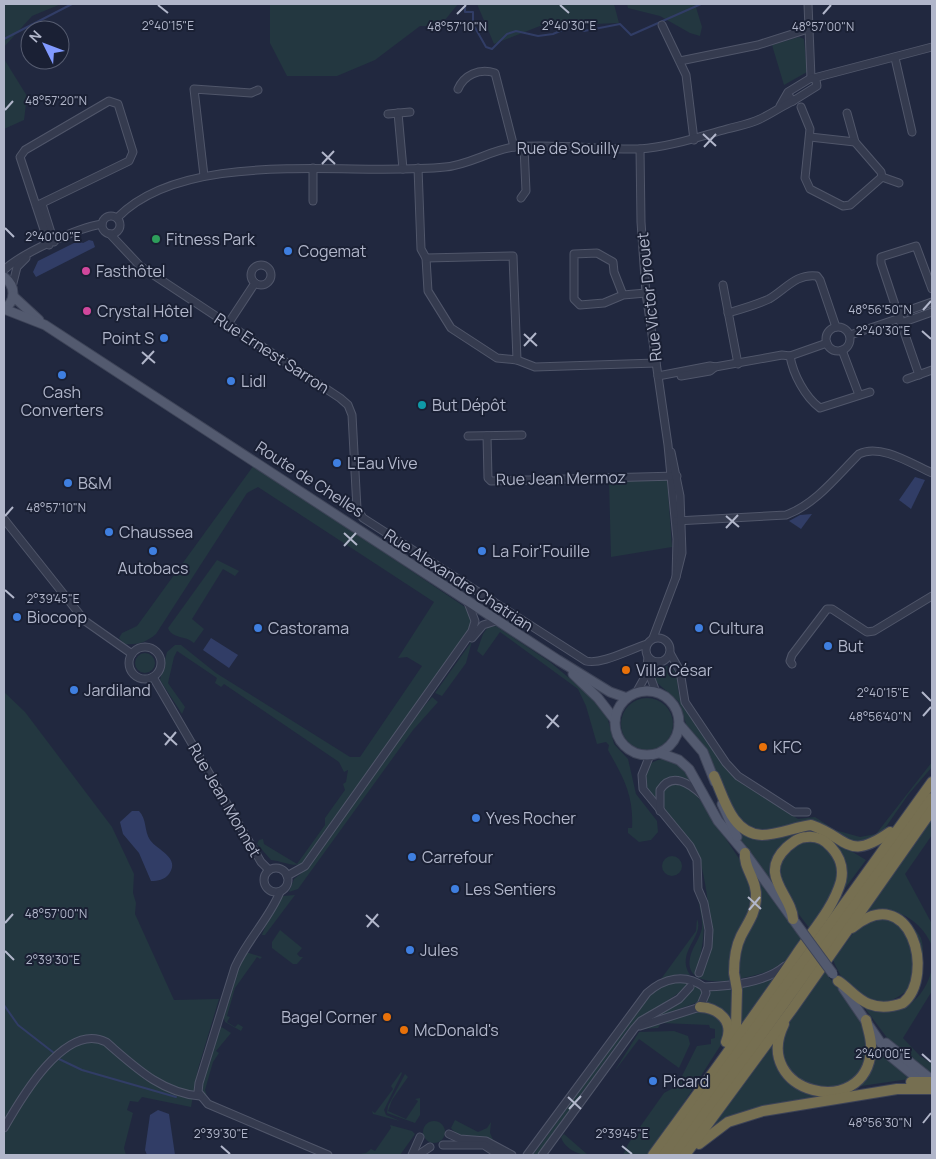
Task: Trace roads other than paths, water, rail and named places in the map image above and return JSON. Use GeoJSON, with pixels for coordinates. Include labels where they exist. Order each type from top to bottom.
{"type":"FeatureCollection","features":[{"type":"Feature","properties":{"kind":"highway"},"geometry":{"type":"LineString","coordinates":[[653,1155],[795,956],[932,774]]}},
{"type":"Feature","properties":{"kind":"highway"},"geometry":{"type":"LineString","coordinates":[[714,776],[734,819],[750,833],[763,835],[811,825],[842,843],[853,847],[864,847],[890,832]]}},
{"type":"Feature","properties":{"kind":"highway"},"geometry":{"type":"LineString","coordinates":[[664,1155],[932,782]]}},
{"type":"Feature","properties":{"kind":"highway"},"geometry":{"type":"LineString","coordinates":[[675,1155],[932,798]]}},
{"type":"Feature","properties":{"kind":"highway"},"geometry":{"type":"LineString","coordinates":[[686,1155],[793,1008],[932,810]]}},
{"type":"Feature","properties":{"kind":"highway"},"geometry":{"type":"LineString","coordinates":[[793,919],[793,911],[779,890],[776,877],[777,862],[794,841],[806,837],[817,838],[828,843],[838,855],[842,864],[842,878],[836,895],[820,923]]}},
{"type":"Feature","properties":{"kind":"highway"},"geometry":{"type":"LineString","coordinates":[[687,1108],[686,1103],[725,1048],[730,1044],[736,1027],[737,990],[734,973],[738,942],[752,916],[756,898],[755,880],[744,860],[745,853]]}},
{"type":"Feature","properties":{"kind":"highway"},"geometry":{"type":"LineString","coordinates":[[847,932],[866,918],[887,914],[908,921],[925,938]]}},
{"type":"Feature","properties":{"kind":"highway"},"geometry":{"type":"LineString","coordinates":[[836,978],[862,1001],[885,1006],[900,1004],[913,997],[927,978]]}},
{"type":"Feature","properties":{"kind":"highway"},"geometry":{"type":"LineString","coordinates":[[700,1007],[717,1010],[724,1018],[729,1030],[725,1048]]}},
{"type":"Feature","properties":{"kind":"highway"},"geometry":{"type":"LineString","coordinates":[[793,1008],[783,1026],[779,1044],[780,1059],[786,1072],[808,1090],[826,1093],[932,1081]]}},
{"type":"Feature","properties":{"kind":"highway"},"geometry":{"type":"LineString","coordinates":[[843,1090],[858,1079],[868,1064],[871,1046],[866,1020]]}},
{"type":"Feature","properties":{"kind":"highway"},"geometry":{"type":"LineString","coordinates":[[686,1155],[718,1127],[751,1114],[897,1089],[932,1089]]}},
{"type":"Feature","properties":{"kind":"main road"},"geometry":{"type":"LineString","coordinates":[[4,277],[13,291],[45,325]]}},
{"type":"Feature","properties":{"kind":"main road"},"geometry":{"type":"LineString","coordinates":[[13,291],[10,304],[4,309],[45,325]]}},
{"type":"Feature","properties":{"kind":"main road","name":"Route de Chelles"},"geometry":{"type":"LineString","coordinates":[[45,325],[558,660],[610,692],[626,698]]}},
{"type":"Feature","properties":{"kind":"main road","name":"Route de Chelles"},"geometry":{"type":"LineString","coordinates":[[558,660],[598,698],[614,720]]}},
{"type":"Feature","properties":{"kind":"main road"},"geometry":{"type":"LineString","coordinates":[[679,724],[675,739],[660,753],[639,755],[624,747],[615,732],[614,720],[618,708],[626,698],[636,693],[656,692],[673,704],[679,724],[703,752],[714,776],[725,814],[745,853]]}},
{"type":"Feature","properties":{"kind":"main road"},"geometry":{"type":"LineString","coordinates":[[660,753],[684,764],[694,777],[718,820],[745,853],[836,978],[889,1055],[932,1089]]}},
{"type":"Feature","properties":{"kind":"main road"},"geometry":{"type":"LineString","coordinates":[[866,1020],[892,1049],[932,1081]]}},
{"type":"Feature","properties":{"kind":"street"},"geometry":{"type":"LineString","coordinates":[[808,4],[808,29],[813,78],[817,86]]}},
{"type":"Feature","properties":{"kind":"street"},"geometry":{"type":"LineString","coordinates":[[662,25],[686,75],[694,140]]}},
{"type":"Feature","properties":{"kind":"street"},"geometry":{"type":"LineString","coordinates":[[680,61],[758,45],[808,29]]}},
{"type":"Feature","properties":{"kind":"street"},"geometry":{"type":"LineString","coordinates":[[882,176],[850,205],[843,206],[810,190],[805,178],[810,129],[796,101],[788,92],[813,78],[932,47]]}},
{"type":"Feature","properties":{"kind":"street"},"geometry":{"type":"LineString","coordinates":[[894,58],[912,132]]}},
{"type":"Feature","properties":{"kind":"street"},"geometry":{"type":"LineString","coordinates":[[458,89],[462,79],[469,74],[495,73],[498,77],[514,147]]}},
{"type":"Feature","properties":{"kind":"street"},"geometry":{"type":"LineString","coordinates":[[796,101],[817,86],[829,74]]}},
{"type":"Feature","properties":{"kind":"street"},"geometry":{"type":"LineString","coordinates":[[204,176],[194,89],[251,93],[258,90]]}},
{"type":"Feature","properties":{"kind":"street"},"geometry":{"type":"LineString","coordinates":[[39,205],[129,161],[133,152],[118,104],[109,101],[25,150],[20,157],[52,243]]}},
{"type":"Feature","properties":{"kind":"street","name":"Rue de Souilly"},"geometry":{"type":"LineString","coordinates":[[117,218],[131,205],[144,197],[204,176],[278,168],[403,169],[447,167],[514,147],[640,148],[694,140],[760,119],[778,108],[796,101]]}},
{"type":"Feature","properties":{"kind":"street"},"geometry":{"type":"LineString","coordinates":[[388,114],[410,112]]}},
{"type":"Feature","properties":{"kind":"street"},"geometry":{"type":"LineString","coordinates":[[847,113],[855,142],[881,172],[882,176],[899,183]]}},
{"type":"Feature","properties":{"kind":"street"},"geometry":{"type":"LineString","coordinates":[[398,114],[403,169]]}},
{"type":"Feature","properties":{"kind":"street"},"geometry":{"type":"LineString","coordinates":[[810,137],[855,142]]}},
{"type":"Feature","properties":{"kind":"street"},"geometry":{"type":"LineString","coordinates":[[521,198],[526,191],[524,147]]}},
{"type":"Feature","properties":{"kind":"street","name":"Rue Victor Drouet"},"geometry":{"type":"LineString","coordinates":[[636,693],[646,676],[650,641],[661,622],[676,577],[679,520],[646,293],[641,222],[640,148]]}},
{"type":"Feature","properties":{"kind":"street"},"geometry":{"type":"LineString","coordinates":[[313,168],[313,201]]}},
{"type":"Feature","properties":{"kind":"street"},"geometry":{"type":"LineString","coordinates":[[418,168],[421,249],[426,258],[428,291],[446,322],[497,358],[518,360],[535,367],[656,363]]}},
{"type":"Feature","properties":{"kind":"street"},"geometry":{"type":"LineString","coordinates":[[4,270],[17,260],[52,243],[85,228],[102,224],[109,216],[117,218],[120,222],[119,230],[123,249]]}},
{"type":"Feature","properties":{"kind":"street"},"geometry":{"type":"LineString","coordinates":[[102,224],[104,230],[110,234],[119,230]]}},
{"type":"Feature","properties":{"kind":"street","name":"Rue Ernest Sarron"},"geometry":{"type":"LineString","coordinates":[[110,234],[140,266],[348,405]]}},
{"type":"Feature","properties":{"kind":"street"},"geometry":{"type":"LineString","coordinates":[[919,374],[881,263],[881,257],[916,246],[932,288]]}},
{"type":"Feature","properties":{"kind":"street"},"geometry":{"type":"LineString","coordinates":[[13,291],[17,267],[32,253]]}},
{"type":"Feature","properties":{"kind":"street"},"geometry":{"type":"LineString","coordinates":[[623,295],[614,272],[613,262],[597,253],[574,254],[574,298],[580,305],[604,303],[623,295],[646,293]]}},
{"type":"Feature","properties":{"kind":"street"},"geometry":{"type":"LineString","coordinates":[[426,258],[514,256],[518,360]]}},
{"type":"Feature","properties":{"kind":"street"},"geometry":{"type":"LineString","coordinates":[[728,313],[762,302],[772,297],[791,282],[812,275],[817,276],[820,280],[836,327]]}},
{"type":"Feature","properties":{"kind":"street"},"geometry":{"type":"LineString","coordinates":[[228,324],[255,284]]}},
{"type":"Feature","properties":{"kind":"street"},"geometry":{"type":"LineString","coordinates":[[723,285],[738,364]]}},
{"type":"Feature","properties":{"kind":"street"},"geometry":{"type":"LineString","coordinates":[[850,335],[900,318],[932,302]]}},
{"type":"Feature","properties":{"kind":"street"},"geometry":{"type":"LineString","coordinates":[[900,318],[932,312]]}},
{"type":"Feature","properties":{"kind":"street"},"geometry":{"type":"LineString","coordinates":[[836,327],[843,327],[850,335],[848,346],[842,350],[835,350],[827,343],[827,333],[836,327]]}},
{"type":"Feature","properties":{"kind":"street"},"geometry":{"type":"LineString","coordinates":[[658,378],[710,371],[714,367],[782,355],[790,356],[827,343]]}},
{"type":"Feature","properties":{"kind":"street"},"geometry":{"type":"LineString","coordinates":[[842,350],[859,395]]}},
{"type":"Feature","properties":{"kind":"street"},"geometry":{"type":"LineString","coordinates":[[790,356],[793,369],[812,402],[820,408],[870,392]]}},
{"type":"Feature","properties":{"kind":"street"},"geometry":{"type":"LineString","coordinates":[[907,379],[932,370]]}},
{"type":"Feature","properties":{"kind":"street","name":"Rue Alexandre Chatrian"},"geometry":{"type":"LineString","coordinates":[[348,405],[352,414],[357,509],[363,518],[586,661],[604,661],[650,641]]}},
{"type":"Feature","properties":{"kind":"street"},"geometry":{"type":"LineString","coordinates":[[468,436],[522,435]]}},
{"type":"Feature","properties":{"kind":"street","name":"Rue Jean Mermoz"},"geometry":{"type":"LineString","coordinates":[[487,436],[488,478],[490,481],[674,476]]}},
{"type":"Feature","properties":{"kind":"street"},"geometry":{"type":"LineString","coordinates":[[679,520],[786,515],[799,510],[814,500],[858,454],[867,449],[878,450],[932,472]]}},
{"type":"Feature","properties":{"kind":"street"},"geometry":{"type":"LineString","coordinates":[[4,519],[85,621],[132,654]]}},
{"type":"Feature","properties":{"kind":"street"},"geometry":{"type":"LineString","coordinates":[[792,664],[790,660],[792,655],[828,609],[832,609],[867,632],[874,631],[932,596]]}},
{"type":"Feature","properties":{"kind":"street"},"geometry":{"type":"LineString","coordinates":[[406,726],[475,625],[474,614],[467,599]]}},
{"type":"Feature","properties":{"kind":"street"},"geometry":{"type":"LineString","coordinates":[[287,876],[305,866],[476,633],[483,625],[499,620]]}},
{"type":"Feature","properties":{"kind":"street","name":"Rue Victor Drouet"},"geometry":{"type":"LineString","coordinates":[[661,622],[663,638],[669,644],[670,653],[682,678],[684,702],[726,763],[738,776],[794,812],[807,812]]}},
{"type":"Feature","properties":{"kind":"street"},"geometry":{"type":"LineString","coordinates":[[650,641],[663,638]]}},
{"type":"Feature","properties":{"kind":"street"},"geometry":{"type":"LineString","coordinates":[[142,647],[150,648],[156,652],[161,664],[153,677],[143,678],[135,674],[129,663],[132,654],[142,647]]}},
{"type":"Feature","properties":{"kind":"street"},"geometry":{"type":"LineString","coordinates":[[632,648],[661,662],[677,666]]}},
{"type":"Feature","properties":{"kind":"street"},"geometry":{"type":"LineString","coordinates":[[656,692],[650,676],[670,653]]}},
{"type":"Feature","properties":{"kind":"street","name":"Rue Jean Monnet"},"geometry":{"type":"LineString","coordinates":[[153,677],[261,862],[269,870]]}},
{"type":"Feature","properties":{"kind":"street"},"geometry":{"type":"LineString","coordinates":[[650,755],[644,768],[642,786],[660,811],[690,846],[697,860],[698,888],[704,903],[709,930],[708,947],[699,973]]}},
{"type":"Feature","properties":{"kind":"street"},"geometry":{"type":"LineString","coordinates":[[660,811],[660,790],[670,781],[687,782],[705,798]]}},
{"type":"Feature","properties":{"kind":"street"},"geometry":{"type":"LineString","coordinates":[[274,906],[263,880],[269,870],[280,869],[287,876]]}},
{"type":"Feature","properties":{"kind":"street"},"geometry":{"type":"LineString","coordinates":[[200,1096],[199,1083],[234,967],[274,906],[280,892],[286,887],[287,876]]}},
{"type":"Feature","properties":{"kind":"street"},"geometry":{"type":"LineString","coordinates":[[269,891],[280,892]]}},
{"type":"Feature","properties":{"kind":"street"},"geometry":{"type":"LineString","coordinates":[[704,987],[764,978],[779,971],[795,956]]}},
{"type":"Feature","properties":{"kind":"street"},"geometry":{"type":"LineString","coordinates":[[527,1155],[647,994],[655,986],[669,980],[683,978],[694,979],[704,987],[706,993],[700,1007],[634,1029]]}},
{"type":"Feature","properties":{"kind":"street"},"geometry":{"type":"LineString","coordinates":[[542,1155],[641,1021],[679,1000],[690,987]]}},
{"type":"Feature","properties":{"kind":"street"},"geometry":{"type":"LineString","coordinates":[[4,1128],[33,1080],[43,1069],[64,1050],[91,1038],[106,1042],[152,1080],[180,1092],[200,1096],[208,1104],[328,1155]]}},
{"type":"Feature","properties":{"kind":"street"},"geometry":{"type":"LineString","coordinates":[[449,1134],[460,1139],[486,1141],[512,1155]]}},
{"type":"Feature","properties":{"kind":"street"},"geometry":{"type":"LineString","coordinates":[[412,1155],[420,1137]]}},
{"type":"Feature","properties":{"kind":"street"},"geometry":{"type":"LineString","coordinates":[[443,1144],[484,1145],[499,1155]]}},
{"type":"Feature","properties":{"kind":"street"},"geometry":{"type":"LineString","coordinates":[[418,1155],[430,1147]]}},
{"type":"Feature","properties":{"kind":"water"},"geometry":{"type":"Polygon","coordinates":[[[89,240],[93,241],[95,247],[36,277],[33,272],[38,261],[78,241],[83,243],[89,240]]]}},
{"type":"Feature","properties":{"kind":"water"},"geometry":{"type":"Polygon","coordinates":[[[915,477],[925,480],[911,509],[899,500],[915,477]]]}},
{"type":"Feature","properties":{"kind":"water"},"geometry":{"type":"Polygon","coordinates":[[[812,514],[801,529],[789,521],[800,515],[812,514]]]}},
{"type":"Feature","properties":{"kind":"water"},"geometry":{"type":"Polygon","coordinates":[[[211,638],[238,655],[229,668],[203,650],[211,638]]]}},
{"type":"Feature","properties":{"kind":"water"},"geometry":{"type":"Polygon","coordinates":[[[132,811],[139,811],[142,814],[150,840],[167,855],[172,863],[169,874],[163,879],[151,881],[139,853],[123,834],[120,822],[132,811]]]}},
{"type":"Feature","properties":{"kind":"water"},"geometry":{"type":"Polygon","coordinates":[[[158,1110],[169,1114],[175,1155],[147,1155],[145,1150],[150,1115],[158,1110]]]}},
{"type":"Feature","properties":{"kind":"waterway"},"geometry":{"type":"LineString","coordinates":[[4,39],[72,4]]}},
{"type":"Feature","properties":{"kind":"waterway"},"geometry":{"type":"LineString","coordinates":[[465,4],[465,12],[473,12],[473,24],[486,47],[492,49],[507,34],[516,31],[538,36],[553,34],[567,28],[584,31],[620,24],[631,35],[701,4]]}},
{"type":"Feature","properties":{"kind":"waterway"},"geometry":{"type":"LineString","coordinates":[[4,1005],[18,1025],[54,1053]]}},
{"type":"Feature","properties":{"kind":"waterway"},"geometry":{"type":"LineString","coordinates":[[59,1059],[82,1070],[176,1097]]}},
{"type":"Feature","properties":{"kind":"place","name":"Fitness Park"},"geometry":{"type":"Point","coordinates":[156,239]}},
{"type":"Feature","properties":{"kind":"place","name":"Cogemat"},"geometry":{"type":"Point","coordinates":[288,251]}},
{"type":"Feature","properties":{"kind":"place","name":"Fasthôtel"},"geometry":{"type":"Point","coordinates":[86,271]}},
{"type":"Feature","properties":{"kind":"place","name":"Crystal Hôtel"},"geometry":{"type":"Point","coordinates":[87,311]}},
{"type":"Feature","properties":{"kind":"place","name":"Point S"},"geometry":{"type":"Point","coordinates":[164,338]}},
{"type":"Feature","properties":{"kind":"place","name":"Cash Converters"},"geometry":{"type":"Point","coordinates":[62,375]}},
{"type":"Feature","properties":{"kind":"place","name":"Lidl"},"geometry":{"type":"Point","coordinates":[231,381]}},
{"type":"Feature","properties":{"kind":"place","name":"But Dépôt"},"geometry":{"type":"Point","coordinates":[422,405]}},
{"type":"Feature","properties":{"kind":"place","name":"L'Eau Vive"},"geometry":{"type":"Point","coordinates":[337,463]}},
{"type":"Feature","properties":{"kind":"place","name":"B&M"},"geometry":{"type":"Point","coordinates":[68,483]}},
{"type":"Feature","properties":{"kind":"place","name":"Chaussea"},"geometry":{"type":"Point","coordinates":[109,532]}},
{"type":"Feature","properties":{"kind":"place","name":"Autobacs"},"geometry":{"type":"Point","coordinates":[153,551]}},
{"type":"Feature","properties":{"kind":"place","name":"La Foir'Fouille"},"geometry":{"type":"Point","coordinates":[482,551]}},
{"type":"Feature","properties":{"kind":"place","name":"Biocoop"},"geometry":{"type":"Point","coordinates":[17,617]}},
{"type":"Feature","properties":{"kind":"place","name":"Castorama"},"geometry":{"type":"Point","coordinates":[258,628]}},
{"type":"Feature","properties":{"kind":"place","name":"Cultura"},"geometry":{"type":"Point","coordinates":[699,628]}},
{"type":"Feature","properties":{"kind":"place","name":"But"},"geometry":{"type":"Point","coordinates":[828,646]}},
{"type":"Feature","properties":{"kind":"place","name":"Villa César"},"geometry":{"type":"Point","coordinates":[626,670]}},
{"type":"Feature","properties":{"kind":"place","name":"Jardiland"},"geometry":{"type":"Point","coordinates":[74,690]}},
{"type":"Feature","properties":{"kind":"place","name":"KFC"},"geometry":{"type":"Point","coordinates":[763,747]}},
{"type":"Feature","properties":{"kind":"place","name":"Yves Rocher"},"geometry":{"type":"Point","coordinates":[476,818]}},
{"type":"Feature","properties":{"kind":"place","name":"Carrefour"},"geometry":{"type":"Point","coordinates":[412,857]}},
{"type":"Feature","properties":{"kind":"place","name":"Les Sentiers"},"geometry":{"type":"Point","coordinates":[455,889]}},
{"type":"Feature","properties":{"kind":"place","name":"Jules"},"geometry":{"type":"Point","coordinates":[410,950]}},
{"type":"Feature","properties":{"kind":"place","name":"Bagel Corner"},"geometry":{"type":"Point","coordinates":[387,1017]}},
{"type":"Feature","properties":{"kind":"place","name":"McDonald's"},"geometry":{"type":"Point","coordinates":[404,1030]}},
{"type":"Feature","properties":{"kind":"place","name":"Picard"},"geometry":{"type":"Point","coordinates":[653,1081]}}]}
